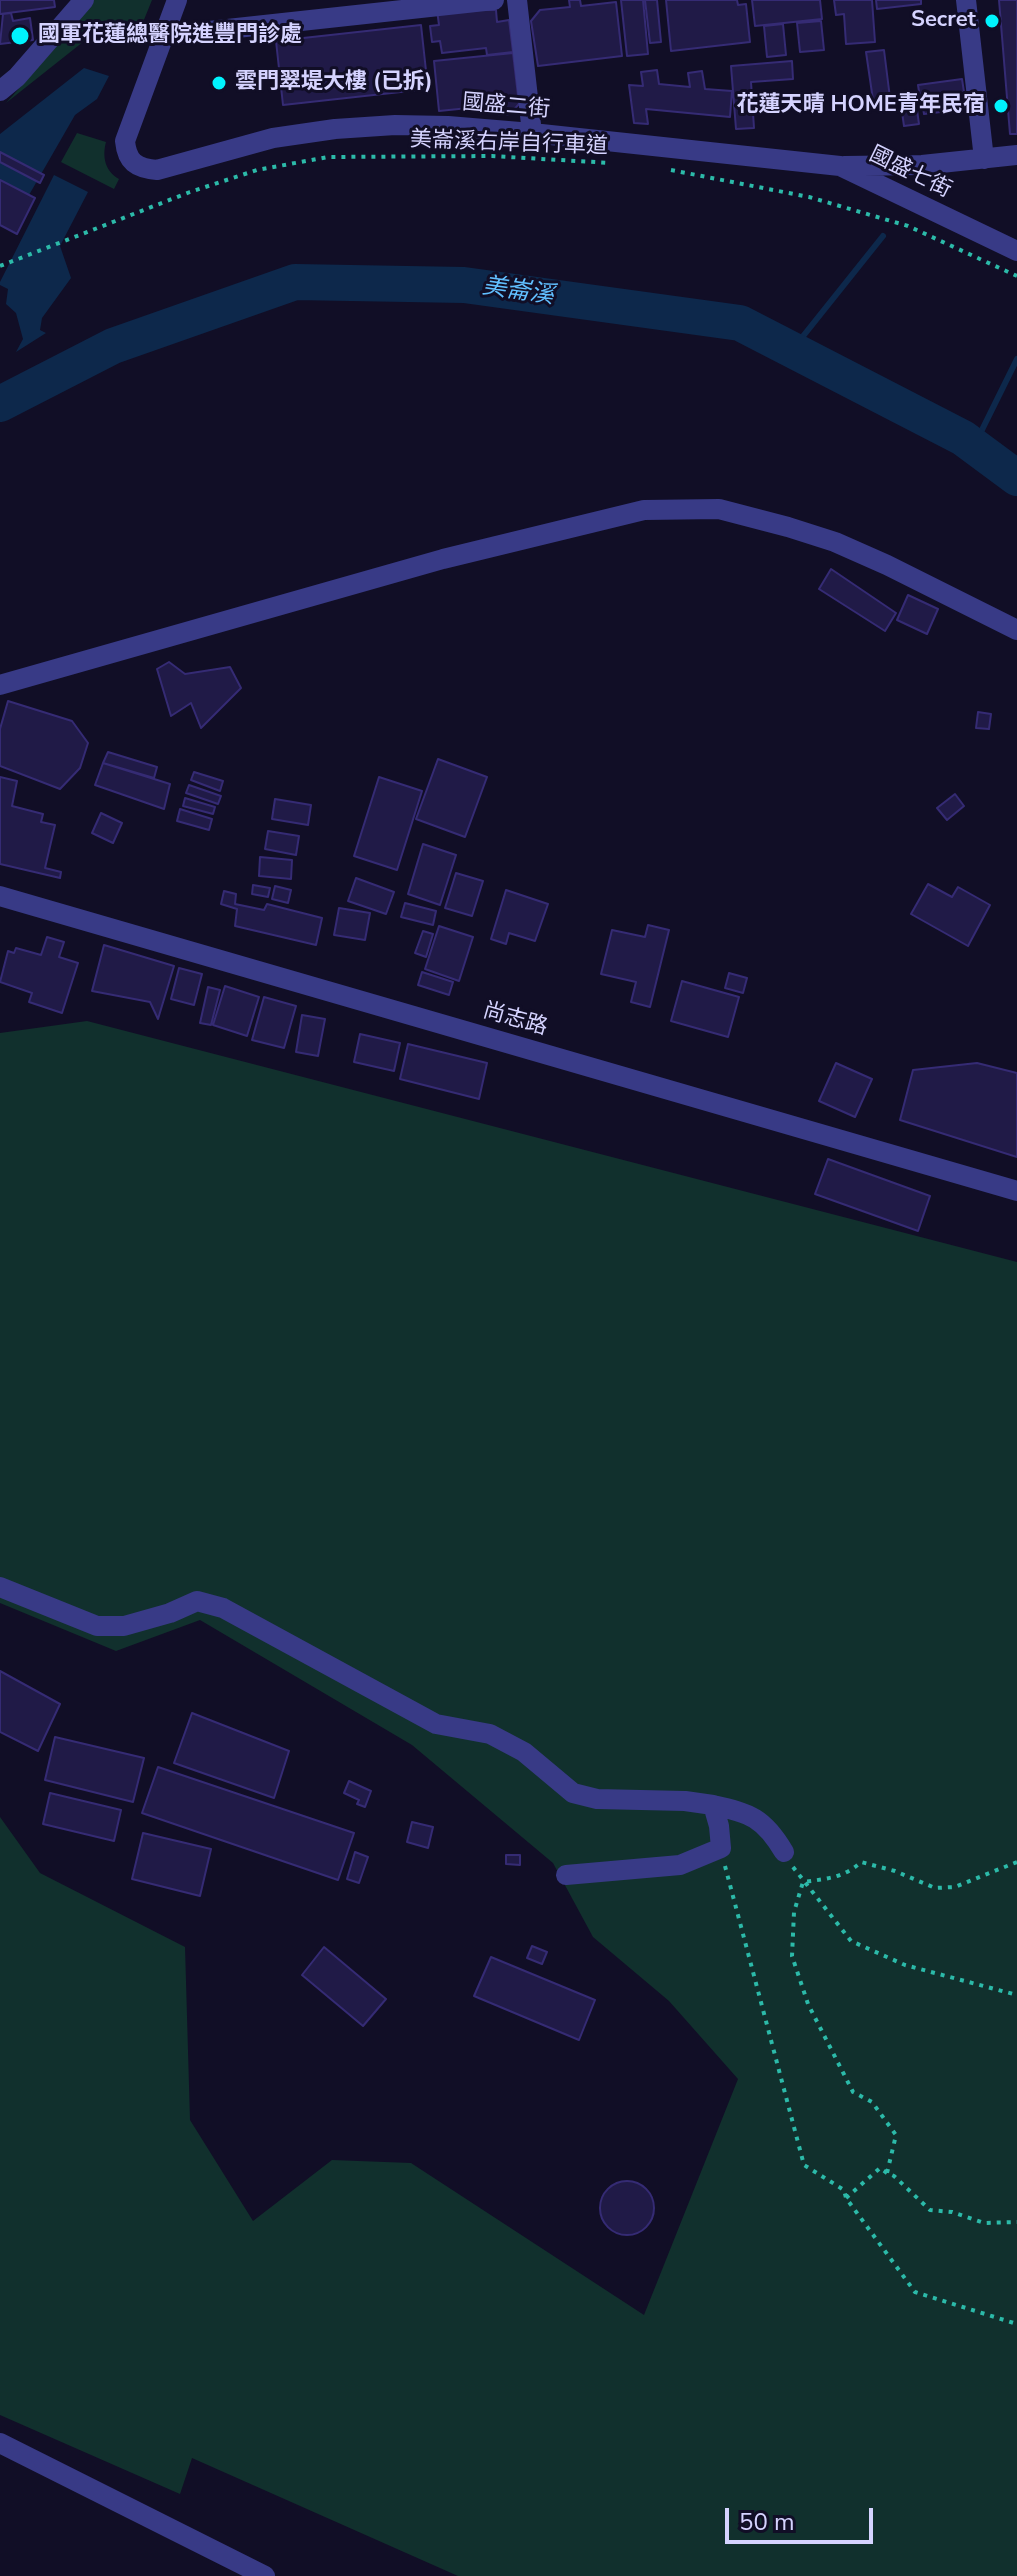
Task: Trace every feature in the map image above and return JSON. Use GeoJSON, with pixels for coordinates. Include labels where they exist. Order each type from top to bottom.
{"type":"FeatureCollection","features":[{"type":"Feature","properties":{"kind":"street"},"geometry":{"type":"LineString","coordinates":[[0,91],[17,77],[84,0]]}},
{"type":"Feature","properties":{"kind":"street","name":"國盛二街"},"geometry":{"type":"LineString","coordinates":[[177,0],[125,141],[131,162],[143,168],[157,170],[273,138],[395,125],[532,133],[776,158]]}},
{"type":"Feature","properties":{"kind":"street"},"geometry":{"type":"LineString","coordinates":[[163,36],[494,0]]}},
{"type":"Feature","properties":{"kind":"street"},"geometry":{"type":"LineString","coordinates":[[517,0],[532,133]]}},
{"type":"Feature","properties":{"kind":"street"},"geometry":{"type":"LineString","coordinates":[[966,0],[984,159]]}},
{"type":"Feature","properties":{"kind":"street"},"geometry":{"type":"LineString","coordinates":[[840,166],[922,165],[1017,155]]}},
{"type":"Feature","properties":{"kind":"street","name":"國盛七街"},"geometry":{"type":"LineString","coordinates":[[776,158],[840,166],[1017,251]]}},
{"type":"Feature","properties":{"kind":"street"},"geometry":{"type":"LineString","coordinates":[[0,685],[443,559],[644,510],[719,509],[835,542],[1017,630]]}},
{"type":"Feature","properties":{"kind":"street","name":"尚志路"},"geometry":{"type":"LineString","coordinates":[[0,896],[1017,1191]]}},
{"type":"Feature","properties":{"kind":"street"},"geometry":{"type":"LineString","coordinates":[[0,1587],[97,1626],[124,1626],[170,1613],[197,1601],[223,1608],[436,1724],[490,1734],[524,1752],[573,1793],[597,1799],[685,1801],[746,1812],[772,1832],[784,1852]]}},
{"type":"Feature","properties":{"kind":"street"},"geometry":{"type":"LineString","coordinates":[[566,1875],[680,1865],[721,1848],[713,1805]]}},
{"type":"Feature","properties":{"kind":"street"},"geometry":{"type":"LineString","coordinates":[[0,2443],[265,2576]]}},
{"type":"Feature","properties":{"kind":"path","name":"美崙溪右岸自行車道"},"geometry":{"type":"LineString","coordinates":[[0,266],[190,192],[257,170],[328,157],[492,156],[623,164]]}},
{"type":"Feature","properties":{"kind":"path"},"geometry":{"type":"LineString","coordinates":[[668,169],[809,197],[908,226],[1017,276]]}},
{"type":"Feature","properties":{"kind":"path"},"geometry":{"type":"LineString","coordinates":[[721,1848],[804,2165],[844,2190],[846,2198],[915,2292],[1017,2324]]}},
{"type":"Feature","properties":{"kind":"path"},"geometry":{"type":"LineString","coordinates":[[784,1852],[803,1882],[851,1941],[905,1965],[1017,1995]]}},
{"type":"Feature","properties":{"kind":"path"},"geometry":{"type":"LineString","coordinates":[[803,1882],[839,1876],[850,1872],[861,1862],[895,1871],[935,1888],[955,1887],[1017,1862]]}},
{"type":"Feature","properties":{"kind":"path"},"geometry":{"type":"LineString","coordinates":[[803,1882],[794,1912],[792,1956],[814,2019],[853,2092],[872,2102],[896,2135],[887,2173]]}},
{"type":"Feature","properties":{"kind":"path"},"geometry":{"type":"LineString","coordinates":[[846,2198],[880,2168],[894,2176],[930,2210],[952,2212],[984,2223],[1017,2222]]}},
{"type":"Feature","properties":{"kind":"green space"},"geometry":{"type":"Polygon","coordinates":[[[90,0],[152,0],[135,42],[125,39],[123,45],[88,38],[6,103],[63,39],[90,0]]]}},
{"type":"Feature","properties":{"kind":"green space"},"geometry":{"type":"Polygon","coordinates":[[[77,133],[106,142],[106,163],[110,172],[119,179],[114,189],[61,162],[77,133]]]}},
{"type":"Feature","properties":{"kind":"green space"},"geometry":{"type":"Polygon","coordinates":[[[87,1021],[1017,1262],[1017,2576],[458,2576],[192,2458],[180,2494],[0,2415],[0,1817],[40,1873],[185,1947],[190,2120],[253,2221],[332,2160],[411,2163],[644,2315],[738,2079],[669,2001],[593,1937],[553,1863],[412,1745],[200,1620],[116,1651],[0,1603],[0,1033],[87,1021]]]}},
{"type":"Feature","properties":{"kind":"water"},"geometry":{"type":"Polygon","coordinates":[[[84,68],[109,76],[97,99],[75,115],[29,195],[0,180],[0,134],[84,68]]]}},
{"type":"Feature","properties":{"kind":"water"},"geometry":{"type":"Polygon","coordinates":[[[54,175],[88,192],[60,246],[71,278],[42,318],[40,330],[46,333],[16,352],[23,339],[16,313],[6,304],[8,289],[0,282],[54,175]]]}},
{"type":"Feature","properties":{"kind":"building"},"geometry":{"type":"Polygon","coordinates":[[[0,0],[54,0],[55,7],[0,14],[0,0]]]}},
{"type":"Feature","properties":{"kind":"building"},"geometry":{"type":"Polygon","coordinates":[[[569,0],[580,0],[581,6],[616,2],[622,56],[538,66],[531,21],[540,10],[570,7],[569,0]]]}},
{"type":"Feature","properties":{"kind":"building"},"geometry":{"type":"Polygon","coordinates":[[[621,0],[643,0],[648,54],[627,56],[621,0]]]}},
{"type":"Feature","properties":{"kind":"building"},"geometry":{"type":"Polygon","coordinates":[[[645,0],[657,0],[661,42],[650,43],[645,0]]]}},
{"type":"Feature","properties":{"kind":"building"},"geometry":{"type":"Polygon","coordinates":[[[666,0],[737,0],[738,5],[746,4],[750,42],[671,51],[666,0]]]}},
{"type":"Feature","properties":{"kind":"building"},"geometry":{"type":"Polygon","coordinates":[[[752,0],[820,0],[822,19],[755,26],[752,0]]]}},
{"type":"Feature","properties":{"kind":"building"},"geometry":{"type":"Polygon","coordinates":[[[834,0],[872,0],[875,42],[846,44],[844,14],[836,15],[834,0]]]}},
{"type":"Feature","properties":{"kind":"building"},"geometry":{"type":"Polygon","coordinates":[[[876,0],[921,0],[921,4],[877,9],[876,0]]]}},
{"type":"Feature","properties":{"kind":"building"},"geometry":{"type":"Polygon","coordinates":[[[999,0],[1017,0],[1017,134],[1010,134],[999,0]]]}},
{"type":"Feature","properties":{"kind":"building"},"geometry":{"type":"Polygon","coordinates":[[[437,10],[496,10],[497,22],[509,20],[513,52],[487,55],[486,48],[442,53],[440,41],[432,42],[430,26],[439,25],[437,10]]]}},
{"type":"Feature","properties":{"kind":"building"},"geometry":{"type":"Polygon","coordinates":[[[11,13],[13,21],[30,18],[33,40],[0,44],[3,14],[11,13]]]}},
{"type":"Feature","properties":{"kind":"building"},"geometry":{"type":"Polygon","coordinates":[[[821,21],[824,50],[800,52],[797,23],[821,21]]]}},
{"type":"Feature","properties":{"kind":"building"},"geometry":{"type":"Polygon","coordinates":[[[783,24],[786,55],[767,57],[764,26],[783,24]]]}},
{"type":"Feature","properties":{"kind":"building"},"geometry":{"type":"Polygon","coordinates":[[[421,25],[428,89],[283,105],[276,41],[421,25]]]}},
{"type":"Feature","properties":{"kind":"building"},"geometry":{"type":"Polygon","coordinates":[[[884,50],[890,98],[873,100],[866,52],[884,50]]]}},
{"type":"Feature","properties":{"kind":"building"},"geometry":{"type":"Polygon","coordinates":[[[513,53],[519,104],[510,114],[499,115],[498,105],[439,111],[434,61],[513,53]]]}},
{"type":"Feature","properties":{"kind":"building"},"geometry":{"type":"Polygon","coordinates":[[[792,61],[793,79],[751,82],[754,128],[736,129],[731,66],[792,61]]]}},
{"type":"Feature","properties":{"kind":"building"},"geometry":{"type":"Polygon","coordinates":[[[657,70],[659,84],[690,87],[688,73],[702,71],[705,89],[732,91],[730,117],[646,109],[648,124],[634,123],[629,85],[643,86],[641,72],[657,70]]]}},
{"type":"Feature","properties":{"kind":"building"},"geometry":{"type":"Polygon","coordinates":[[[962,79],[964,92],[920,98],[918,85],[962,79]]]}},
{"type":"Feature","properties":{"kind":"building"},"geometry":{"type":"Polygon","coordinates":[[[964,96],[966,109],[924,114],[922,102],[964,96]]]}},
{"type":"Feature","properties":{"kind":"building"},"geometry":{"type":"Polygon","coordinates":[[[917,110],[919,124],[904,126],[902,112],[917,110]]]}},
{"type":"Feature","properties":{"kind":"building"},"geometry":{"type":"Polygon","coordinates":[[[0,152],[44,175],[40,183],[0,162],[0,152]]]}},
{"type":"Feature","properties":{"kind":"building"},"geometry":{"type":"Polygon","coordinates":[[[0,180],[35,198],[17,234],[0,225],[0,180]]]}},
{"type":"Feature","properties":{"kind":"building"},"geometry":{"type":"Polygon","coordinates":[[[831,569],[896,613],[885,631],[819,589],[831,569]]]}},
{"type":"Feature","properties":{"kind":"building"},"geometry":{"type":"Polygon","coordinates":[[[908,595],[938,609],[927,634],[897,620],[908,595]]]}},
{"type":"Feature","properties":{"kind":"building"},"geometry":{"type":"Polygon","coordinates":[[[169,662],[185,674],[230,667],[241,688],[201,728],[191,703],[171,716],[157,669],[169,662]]]}},
{"type":"Feature","properties":{"kind":"building"},"geometry":{"type":"Polygon","coordinates":[[[8,701],[72,721],[88,743],[80,768],[60,789],[0,766],[0,729],[8,701]]]}},
{"type":"Feature","properties":{"kind":"building"},"geometry":{"type":"Polygon","coordinates":[[[978,712],[991,714],[989,729],[976,728],[978,712]]]}},
{"type":"Feature","properties":{"kind":"building"},"geometry":{"type":"Polygon","coordinates":[[[108,752],[157,767],[154,778],[103,763],[108,752]]]}},
{"type":"Feature","properties":{"kind":"building"},"geometry":{"type":"Polygon","coordinates":[[[438,759],[487,777],[465,837],[416,819],[438,759]]]}},
{"type":"Feature","properties":{"kind":"building"},"geometry":{"type":"Polygon","coordinates":[[[103,763],[170,784],[164,809],[95,785],[103,763]]]}},
{"type":"Feature","properties":{"kind":"building"},"geometry":{"type":"Polygon","coordinates":[[[194,772],[223,781],[220,791],[191,780],[194,772]]]}},
{"type":"Feature","properties":{"kind":"building"},"geometry":{"type":"Polygon","coordinates":[[[0,777],[17,781],[12,806],[43,814],[41,822],[55,825],[45,868],[61,872],[60,878],[0,864],[0,777]]]}},
{"type":"Feature","properties":{"kind":"building"},"geometry":{"type":"Polygon","coordinates":[[[379,777],[422,791],[397,870],[354,856],[379,777]]]}},
{"type":"Feature","properties":{"kind":"building"},"geometry":{"type":"Polygon","coordinates":[[[189,785],[221,796],[218,804],[186,793],[189,785]]]}},
{"type":"Feature","properties":{"kind":"building"},"geometry":{"type":"Polygon","coordinates":[[[955,794],[964,806],[947,820],[937,808],[955,794]]]}},
{"type":"Feature","properties":{"kind":"building"},"geometry":{"type":"Polygon","coordinates":[[[185,798],[215,807],[213,814],[183,806],[185,798]]]}},
{"type":"Feature","properties":{"kind":"building"},"geometry":{"type":"Polygon","coordinates":[[[275,799],[311,805],[308,825],[272,819],[275,799]]]}},
{"type":"Feature","properties":{"kind":"building"},"geometry":{"type":"Polygon","coordinates":[[[180,809],[212,819],[209,830],[177,821],[180,809]]]}},
{"type":"Feature","properties":{"kind":"building"},"geometry":{"type":"Polygon","coordinates":[[[101,813],[122,823],[113,843],[92,833],[101,813]]]}},
{"type":"Feature","properties":{"kind":"building"},"geometry":{"type":"Polygon","coordinates":[[[268,831],[299,836],[296,855],[265,849],[268,831]]]}},
{"type":"Feature","properties":{"kind":"building"},"geometry":{"type":"Polygon","coordinates":[[[423,844],[456,855],[440,905],[408,894],[423,844]]]}},
{"type":"Feature","properties":{"kind":"building"},"geometry":{"type":"Polygon","coordinates":[[[260,857],[292,860],[291,879],[259,876],[260,857]]]}},
{"type":"Feature","properties":{"kind":"building"},"geometry":{"type":"Polygon","coordinates":[[[456,873],[483,881],[472,916],[445,908],[456,873]]]}},
{"type":"Feature","properties":{"kind":"building"},"geometry":{"type":"Polygon","coordinates":[[[356,878],[394,892],[386,914],[348,901],[356,878]]]}},
{"type":"Feature","properties":{"kind":"building"},"geometry":{"type":"Polygon","coordinates":[[[928,884],[952,897],[958,887],[990,905],[968,946],[911,914],[928,884]]]}},
{"type":"Feature","properties":{"kind":"building"},"geometry":{"type":"Polygon","coordinates":[[[253,885],[270,888],[268,897],[252,894],[253,885]]]}},
{"type":"Feature","properties":{"kind":"building"},"geometry":{"type":"Polygon","coordinates":[[[275,886],[291,890],[288,903],[272,899],[275,886]]]}},
{"type":"Feature","properties":{"kind":"building"},"geometry":{"type":"Polygon","coordinates":[[[506,890],[548,904],[535,941],[509,933],[506,944],[491,939],[506,890]]]}},
{"type":"Feature","properties":{"kind":"building"},"geometry":{"type":"Polygon","coordinates":[[[224,891],[236,894],[235,904],[264,910],[267,904],[322,918],[316,945],[235,926],[237,909],[221,904],[224,891]]]}},
{"type":"Feature","properties":{"kind":"building"},"geometry":{"type":"Polygon","coordinates":[[[405,903],[436,911],[433,925],[401,917],[405,903]]]}},
{"type":"Feature","properties":{"kind":"building"},"geometry":{"type":"Polygon","coordinates":[[[339,908],[370,913],[365,940],[334,935],[339,908]]]}},
{"type":"Feature","properties":{"kind":"building"},"geometry":{"type":"Polygon","coordinates":[[[648,925],[669,930],[650,1007],[631,1002],[636,982],[601,974],[612,930],[645,937],[648,925]]]}},
{"type":"Feature","properties":{"kind":"building"},"geometry":{"type":"Polygon","coordinates":[[[439,926],[473,937],[459,981],[425,969],[439,926]]]}},
{"type":"Feature","properties":{"kind":"building"},"geometry":{"type":"Polygon","coordinates":[[[423,931],[433,934],[426,957],[415,953],[423,931]]]}},
{"type":"Feature","properties":{"kind":"building"},"geometry":{"type":"Polygon","coordinates":[[[47,937],[64,942],[59,957],[78,963],[62,1013],[29,1002],[32,993],[0,982],[8,951],[14,953],[16,948],[41,955],[47,937]]]}},
{"type":"Feature","properties":{"kind":"building"},"geometry":{"type":"Polygon","coordinates":[[[104,945],[174,966],[158,1019],[150,1002],[92,991],[104,945]]]}},
{"type":"Feature","properties":{"kind":"building"},"geometry":{"type":"Polygon","coordinates":[[[179,968],[202,974],[194,1005],[171,999],[179,968]]]}},
{"type":"Feature","properties":{"kind":"building"},"geometry":{"type":"Polygon","coordinates":[[[422,972],[453,982],[449,995],[418,985],[422,972]]]}},
{"type":"Feature","properties":{"kind":"building"},"geometry":{"type":"Polygon","coordinates":[[[729,973],[747,978],[743,993],[725,988],[729,973]]]}},
{"type":"Feature","properties":{"kind":"building"},"geometry":{"type":"Polygon","coordinates":[[[682,981],[739,997],[728,1037],[671,1021],[682,981]]]}},
{"type":"Feature","properties":{"kind":"building"},"geometry":{"type":"Polygon","coordinates":[[[225,986],[259,997],[247,1036],[213,1025],[225,986]]]}},
{"type":"Feature","properties":{"kind":"building"},"geometry":{"type":"Polygon","coordinates":[[[208,987],[220,990],[211,1025],[200,1023],[208,987]]]}},
{"type":"Feature","properties":{"kind":"building"},"geometry":{"type":"Polygon","coordinates":[[[264,997],[296,1006],[284,1048],[252,1040],[264,997]]]}},
{"type":"Feature","properties":{"kind":"building"},"geometry":{"type":"Polygon","coordinates":[[[302,1015],[325,1019],[318,1056],[296,1052],[302,1015]]]}},
{"type":"Feature","properties":{"kind":"building"},"geometry":{"type":"Polygon","coordinates":[[[360,1034],[400,1043],[394,1071],[354,1062],[360,1034]]]}},
{"type":"Feature","properties":{"kind":"building"},"geometry":{"type":"Polygon","coordinates":[[[408,1044],[487,1063],[479,1099],[400,1079],[408,1044]]]}},
{"type":"Feature","properties":{"kind":"building"},"geometry":{"type":"Polygon","coordinates":[[[836,1063],[872,1079],[855,1117],[819,1101],[836,1063]]]}},
{"type":"Feature","properties":{"kind":"building"},"geometry":{"type":"Polygon","coordinates":[[[977,1063],[1017,1073],[1017,1157],[900,1120],[913,1070],[977,1063]]]}},
{"type":"Feature","properties":{"kind":"building"},"geometry":{"type":"Polygon","coordinates":[[[828,1159],[930,1196],[918,1231],[815,1194],[828,1159]]]}},
{"type":"Feature","properties":{"kind":"building"},"geometry":{"type":"Polygon","coordinates":[[[0,1671],[60,1704],[38,1751],[0,1732],[0,1671]]]}},
{"type":"Feature","properties":{"kind":"building"},"geometry":{"type":"Polygon","coordinates":[[[192,1713],[289,1751],[274,1798],[174,1763],[192,1713]]]}},
{"type":"Feature","properties":{"kind":"building"},"geometry":{"type":"Polygon","coordinates":[[[55,1737],[144,1758],[133,1802],[45,1780],[55,1737]]]}},
{"type":"Feature","properties":{"kind":"building"},"geometry":{"type":"Polygon","coordinates":[[[158,1767],[354,1833],[338,1880],[142,1813],[158,1767]]]}},
{"type":"Feature","properties":{"kind":"building"},"geometry":{"type":"Polygon","coordinates":[[[349,1781],[371,1791],[365,1807],[357,1804],[359,1800],[344,1793],[349,1781]]]}},
{"type":"Feature","properties":{"kind":"building"},"geometry":{"type":"Polygon","coordinates":[[[50,1793],[121,1810],[114,1841],[43,1824],[50,1793]]]}},
{"type":"Feature","properties":{"kind":"building"},"geometry":{"type":"Polygon","coordinates":[[[412,1822],[433,1827],[428,1848],[407,1842],[412,1822]]]}},
{"type":"Feature","properties":{"kind":"building"},"geometry":{"type":"Polygon","coordinates":[[[143,1833],[211,1849],[200,1896],[132,1879],[143,1833]]]}},
{"type":"Feature","properties":{"kind":"building"},"geometry":{"type":"Polygon","coordinates":[[[355,1852],[368,1857],[359,1883],[347,1879],[355,1852]]]}},
{"type":"Feature","properties":{"kind":"building"},"geometry":{"type":"Polygon","coordinates":[[[506,1855],[520,1855],[520,1865],[506,1864],[506,1855]]]}},
{"type":"Feature","properties":{"kind":"building"},"geometry":{"type":"Polygon","coordinates":[[[532,1946],[547,1952],[542,1964],[527,1958],[532,1946]]]}},
{"type":"Feature","properties":{"kind":"building"},"geometry":{"type":"Polygon","coordinates":[[[324,1947],[386,1999],[363,2026],[302,1975],[324,1947]]]}},
{"type":"Feature","properties":{"kind":"building"},"geometry":{"type":"Polygon","coordinates":[[[491,1957],[595,2000],[579,2040],[474,1996],[491,1957]]]}},
{"type":"Feature","properties":{"kind":"building"},"geometry":{"type":"Polygon","coordinates":[[[627,2181],[646,2189],[654,2208],[646,2227],[627,2235],[608,2227],[600,2208],[608,2189],[627,2181]]]}},
{"type":"Feature","properties":{"kind":"waterway"},"geometry":{"type":"LineString","coordinates":[[792,350],[883,236]]}},
{"type":"Feature","properties":{"kind":"waterway","name":"美崙溪"},"geometry":{"type":"LineString","coordinates":[[0,404],[113,346],[295,282],[464,285],[740,323],[963,438],[1017,478]]}},
{"type":"Feature","properties":{"kind":"waterway"},"geometry":{"type":"LineString","coordinates":[[974,446],[1017,359]]}},
{"type":"Feature","properties":{"kind":"waterway"},"geometry":{"type":"LineString","coordinates":[[986,455],[1017,459]]}},
{"type":"Feature","properties":{"kind":"place","name":"Secret"},"geometry":{"type":"Point","coordinates":[992,21]}},
{"type":"Feature","properties":{"kind":"place","name":"國軍花蓮總醫院進豐門診處"},"geometry":{"type":"Point","coordinates":[20,36]}},
{"type":"Feature","properties":{"kind":"place","name":"雲門翠堤大樓 (已拆)"},"geometry":{"type":"Point","coordinates":[219,83]}},
{"type":"Feature","properties":{"kind":"place","name":"花蓮天晴 HOME青年民宿"},"geometry":{"type":"Point","coordinates":[1001,106]}}]}
